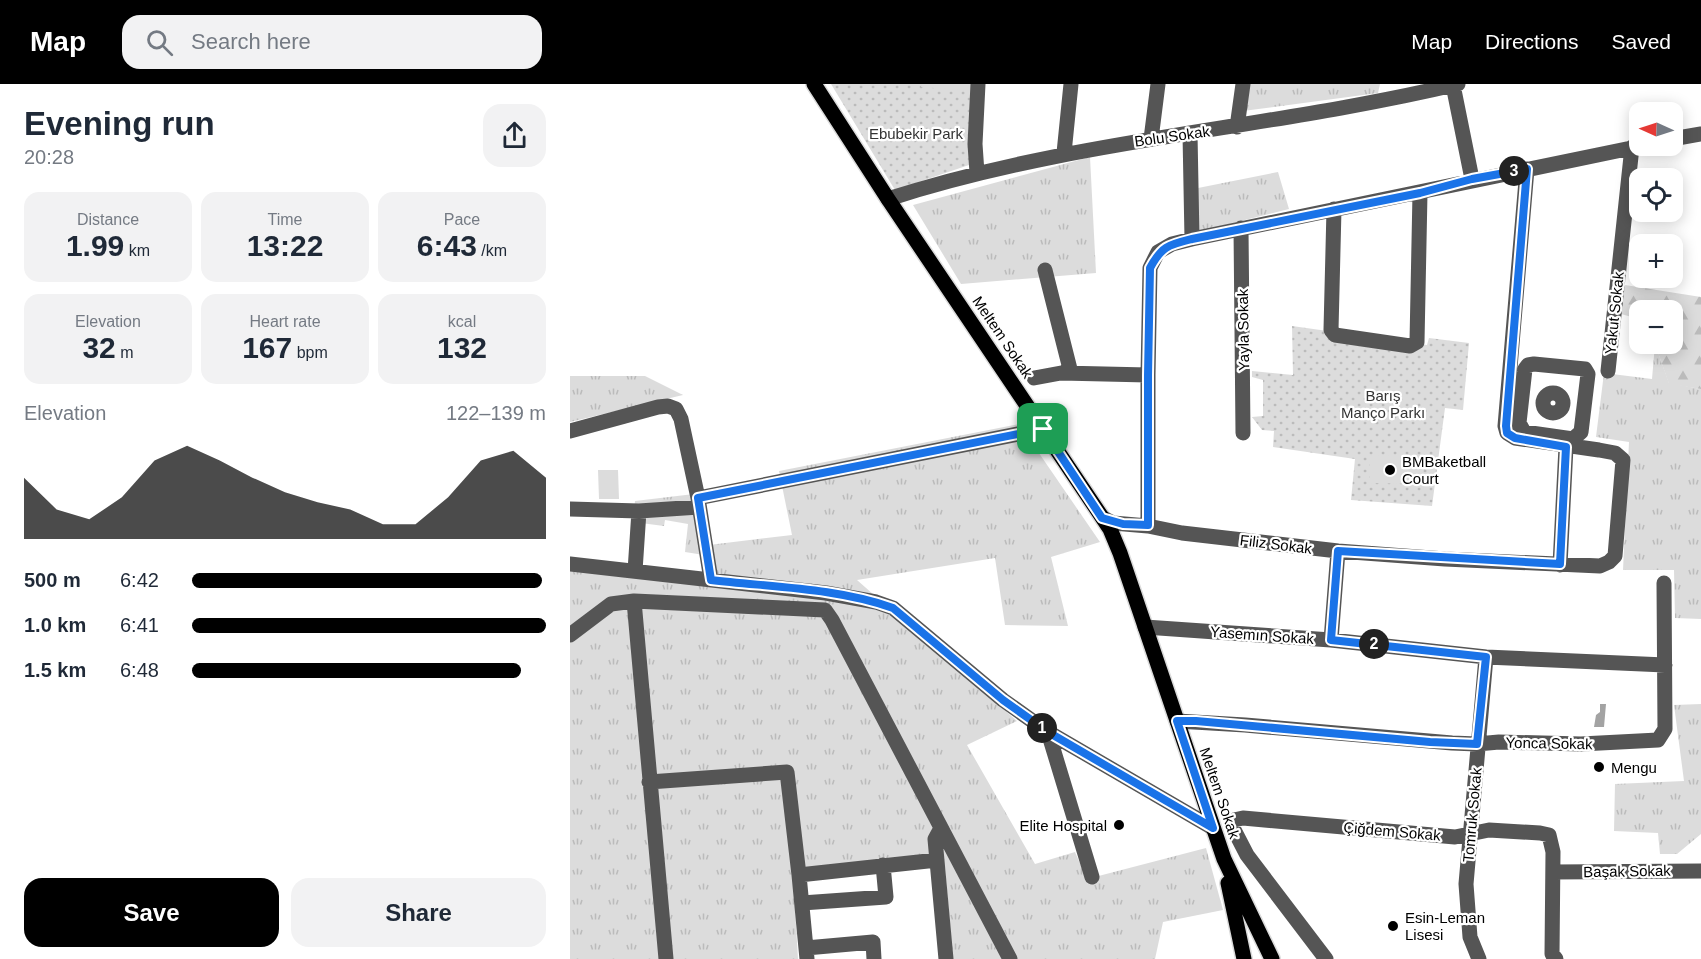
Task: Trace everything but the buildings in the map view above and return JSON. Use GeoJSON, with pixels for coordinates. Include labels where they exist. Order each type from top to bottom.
{"type":"FeatureCollection","features":[{"type":"Feature","properties":{"kind":"main road","name":"Meltem Sokak"},"geometry":{"type":"LineString","coordinates":[[814,84],[888,199],[1110,529],[1224,859],[1272,959]]}},
{"type":"Feature","properties":{"kind":"main road","name":"Meltem Sokak"},"geometry":{"type":"LineString","coordinates":[[1224,859],[1244,959]]}},
{"type":"Feature","properties":{"kind":"street"},"geometry":{"type":"LineString","coordinates":[[977,173],[975,144],[978,84]]}},
{"type":"Feature","properties":{"kind":"street"},"geometry":{"type":"LineString","coordinates":[[1064,153],[1071,84]]}},
{"type":"Feature","properties":{"kind":"street"},"geometry":{"type":"LineString","coordinates":[[1151,139],[1158,84]]}},
{"type":"Feature","properties":{"kind":"street"},"geometry":{"type":"LineString","coordinates":[[1238,127],[1243,84]]}},
{"type":"Feature","properties":{"kind":"street","name":"Bolu Sokak"},"geometry":{"type":"LineString","coordinates":[[888,199],[977,173],[1064,153],[1238,127],[1455,85]]}},
{"type":"Feature","properties":{"kind":"street"},"geometry":{"type":"LineString","coordinates":[[1455,85],[1472,179]]}},
{"type":"Feature","properties":{"kind":"street"},"geometry":{"type":"LineString","coordinates":[[1190,134],[1192,239]]}},
{"type":"Feature","properties":{"kind":"street"},"geometry":{"type":"LineString","coordinates":[[1683,137],[1701,134]]}},
{"type":"Feature","properties":{"kind":"street"},"geometry":{"type":"LineString","coordinates":[[1120,553],[1129,531],[1143,525],[1150,268],[1158,252],[1172,244],[1241,228],[1420,193],[1472,179],[1629,147]]}},
{"type":"Feature","properties":{"kind":"street","name":"Yakut Sokak"},"geometry":{"type":"LineString","coordinates":[[1608,371],[1635,156]]}},
{"type":"Feature","properties":{"kind":"street"},"geometry":{"type":"LineString","coordinates":[[1527,169],[1506,414],[1507,433],[1515,438],[1566,447],[1560,564]]}},
{"type":"Feature","properties":{"kind":"street"},"geometry":{"type":"LineString","coordinates":[[1334,209],[1331,330],[1335,335],[1410,346],[1418,342],[1420,193]]}},
{"type":"Feature","properties":{"kind":"street","name":"Yayla Sokak"},"geometry":{"type":"LineString","coordinates":[[1241,228],[1243,433]]}},
{"type":"Feature","properties":{"kind":"street"},"geometry":{"type":"LineString","coordinates":[[1045,270],[1071,373]]}},
{"type":"Feature","properties":{"kind":"street"},"geometry":{"type":"LineString","coordinates":[[1534,364],[1557,366],[1585,369],[1588,374],[1581,432],[1574,439],[1524,432],[1519,423],[1525,369],[1528,365],[1534,364]]}},
{"type":"Feature","properties":{"kind":"street"},"geometry":{"type":"LineString","coordinates":[[1549,436],[1557,366]]}},
{"type":"Feature","properties":{"kind":"street"},"geometry":{"type":"LineString","coordinates":[[1034,378],[1071,373],[1148,375]]}},
{"type":"Feature","properties":{"kind":"street"},"geometry":{"type":"LineString","coordinates":[[1522,399],[1584,406]]}},
{"type":"Feature","properties":{"kind":"street"},"geometry":{"type":"LineString","coordinates":[[570,431],[658,407],[668,406],[676,409],[681,419],[699,502],[711,580]]}},
{"type":"Feature","properties":{"kind":"street"},"geometry":{"type":"LineString","coordinates":[[570,509],[639,511],[699,502],[1043,429]]}},
{"type":"Feature","properties":{"kind":"street","name":"Filiz Sokak"},"geometry":{"type":"LineString","coordinates":[[1102,518],[1113,523],[1143,525],[1182,533],[1338,551],[1600,566],[1615,556],[1623,460],[1615,453],[1566,447]]}},
{"type":"Feature","properties":{"kind":"street"},"geometry":{"type":"LineString","coordinates":[[634,571],[639,511]]}},
{"type":"Feature","properties":{"kind":"street"},"geometry":{"type":"LineString","coordinates":[[1331,640],[1338,551]]}},
{"type":"Feature","properties":{"kind":"street"},"geometry":{"type":"LineString","coordinates":[[570,564],[826,593],[876,602],[893,608],[1003,700],[1048,732],[1213,828]]}},
{"type":"Feature","properties":{"kind":"street"},"geometry":{"type":"LineString","coordinates":[[1664,583],[1665,665]]}},
{"type":"Feature","properties":{"kind":"street"},"geometry":{"type":"LineString","coordinates":[[634,601],[666,959]]}},
{"type":"Feature","properties":{"kind":"street"},"geometry":{"type":"LineString","coordinates":[[570,635],[611,604],[634,601],[825,610],[1010,959]]}},
{"type":"Feature","properties":{"kind":"street","name":"Yasemın Sokak"},"geometry":{"type":"LineString","coordinates":[[1145,627],[1331,640],[1486,657],[1665,665]]}},
{"type":"Feature","properties":{"kind":"street","name":"Tomruk Sokak"},"geometry":{"type":"LineString","coordinates":[[1479,959],[1470,937],[1466,884],[1486,657]]}},
{"type":"Feature","properties":{"kind":"street","name":"Yonca Sokak"},"geometry":{"type":"LineString","coordinates":[[1177,721],[1430,742],[1477,744],[1499,741],[1548,745],[1642,742],[1658,740],[1665,729],[1665,665]]}},
{"type":"Feature","properties":{"kind":"street"},"geometry":{"type":"LineString","coordinates":[[1048,732],[1092,877]]}},
{"type":"Feature","properties":{"kind":"street"},"geometry":{"type":"LineString","coordinates":[[649,782],[787,772],[800,874],[806,954],[873,942],[874,959]]}},
{"type":"Feature","properties":{"kind":"street","name":"Çiğdem Sokak"},"geometry":{"type":"LineString","coordinates":[[1326,959],[1247,855],[1232,826],[1234,820],[1243,818],[1455,837],[1489,830],[1539,833],[1550,835],[1553,873]]}},
{"type":"Feature","properties":{"kind":"street"},"geometry":{"type":"LineString","coordinates":[[941,828],[935,839],[946,959]]}},
{"type":"Feature","properties":{"kind":"street"},"geometry":{"type":"LineString","coordinates":[[800,874],[937,860]]}},
{"type":"Feature","properties":{"kind":"street"},"geometry":{"type":"LineString","coordinates":[[802,903],[886,897],[883,866]]}},
{"type":"Feature","properties":{"kind":"street","name":"Başak Sokak"},"geometry":{"type":"LineString","coordinates":[[1553,873],[1701,871]]}},
{"type":"Feature","properties":{"kind":"street"},"geometry":{"type":"LineString","coordinates":[[1553,873],[1552,954],[1556,959]]}},
{"type":"Feature","properties":{"kind":"green space","name":"Ebubekir Park"},"geometry":{"type":"Polygon","coordinates":[[[831,84],[974,84],[969,165],[895,190],[831,84]]]}},
{"type":"Feature","properties":{"kind":"green space"},"geometry":{"type":"Polygon","coordinates":[[[922,84],[972,84],[972,91],[921,87],[922,84]]]}},
{"type":"Feature","properties":{"kind":"green space"},"geometry":{"type":"Polygon","coordinates":[[[1248,84],[1380,84],[1378,93],[1243,111],[1248,84]]]}},
{"type":"Feature","properties":{"kind":"green space"},"geometry":{"type":"Polygon","coordinates":[[[1090,157],[1096,273],[961,284],[913,205],[1090,157]]]}},
{"type":"Feature","properties":{"kind":"green space"},"geometry":{"type":"Polygon","coordinates":[[[1278,172],[1289,209],[1197,232],[1198,188],[1278,172]]]}},
{"type":"Feature","properties":{"kind":"green space"},"geometry":{"type":"Polygon","coordinates":[[[1625,285],[1629,286],[1629,288],[1644,288],[1701,297],[1701,389],[1669,384],[1658,354],[1683,354],[1683,300],[1629,300],[1629,316],[1621,314],[1625,285]]]}},
{"type":"Feature","properties":{"kind":"green space","name":"Barış Manço Parkı"},"geometry":{"type":"Polygon","coordinates":[[[1292,326],[1427,345],[1429,338],[1469,343],[1463,410],[1445,408],[1432,506],[1351,500],[1355,459],[1273,447],[1274,431],[1262,430],[1252,417],[1263,416],[1263,380],[1252,377],[1252,371],[1293,375],[1292,326]]]}},
{"type":"Feature","properties":{"kind":"green space"},"geometry":{"type":"Polygon","coordinates":[[[1654,354],[1659,354],[1669,383],[1701,389],[1701,619],[1675,618],[1674,570],[1623,570],[1629,442],[1596,437],[1604,373],[1652,379],[1654,354]]]}},
{"type":"Feature","properties":{"kind":"green space"},"geometry":{"type":"Polygon","coordinates":[[[570,376],[645,376],[683,395],[570,422],[570,376]]]}},
{"type":"Feature","properties":{"kind":"green space"},"geometry":{"type":"Polygon","coordinates":[[[1019,424],[1100,542],[1051,557],[1068,626],[1005,625],[995,558],[857,580],[1017,721],[967,745],[1035,864],[1075,852],[1087,879],[1206,848],[1223,910],[1163,922],[1155,959],[953,959],[945,867],[793,873],[798,959],[570,959],[570,571],[715,583],[709,545],[792,535],[779,471],[1019,424]]]}},
{"type":"Feature","properties":{"kind":"green space"},"geometry":{"type":"Polygon","coordinates":[[[1370,455],[1421,456],[1420,484],[1370,483],[1370,455]]]}},
{"type":"Feature","properties":{"kind":"green space"},"geometry":{"type":"Polygon","coordinates":[[[598,470],[618,470],[619,499],[599,499],[598,470]]]}},
{"type":"Feature","properties":{"kind":"green space"},"geometry":{"type":"Polygon","coordinates":[[[694,494],[704,555],[685,552],[688,524],[665,520],[664,526],[633,522],[635,501],[694,494]]]}},
{"type":"Feature","properties":{"kind":"green space"},"geometry":{"type":"Polygon","coordinates":[[[1701,704],[1701,834],[1677,854],[1660,854],[1658,833],[1614,831],[1615,784],[1684,781],[1674,705],[1701,704]]]}},
{"type":"Feature","properties":{"kind":"shaded area"},"geometry":{"type":"Polygon","coordinates":[[[1600,704],[1606,704],[1604,727],[1594,727],[1596,715],[1600,712],[1600,704]]]}},
{"type":"Feature","properties":{"kind":"place","name":"BMBaketball Court"},"geometry":{"type":"Point","coordinates":[1390,470]}},
{"type":"Feature","properties":{"kind":"place","name":"Mengu"},"geometry":{"type":"Point","coordinates":[1599,767]}},
{"type":"Feature","properties":{"kind":"place","name":"Elite Hospital"},"geometry":{"type":"Point","coordinates":[1119,825]}},
{"type":"Feature","properties":{"kind":"place","name":"Esin-Leman Lisesi"},"geometry":{"type":"Point","coordinates":[1393,926]}},
{"type":"Feature","properties":{"kind":"route"},"geometry":{"type":"LineString","coordinates":[[1527,169],[1506,426],[1507,433],[1515,438],[1566,447],[1560,564],[1338,551],[1331,640],[1486,657],[1477,744],[1177,721],[1213,828],[1048,732],[1003,700],[893,608],[876,602],[826,593],[711,580],[698,498],[1043,429],[1102,518],[1113,523],[1148,525],[1150,268],[1158,252],[1172,244],[1192,239],[1527,169]]}}]}
